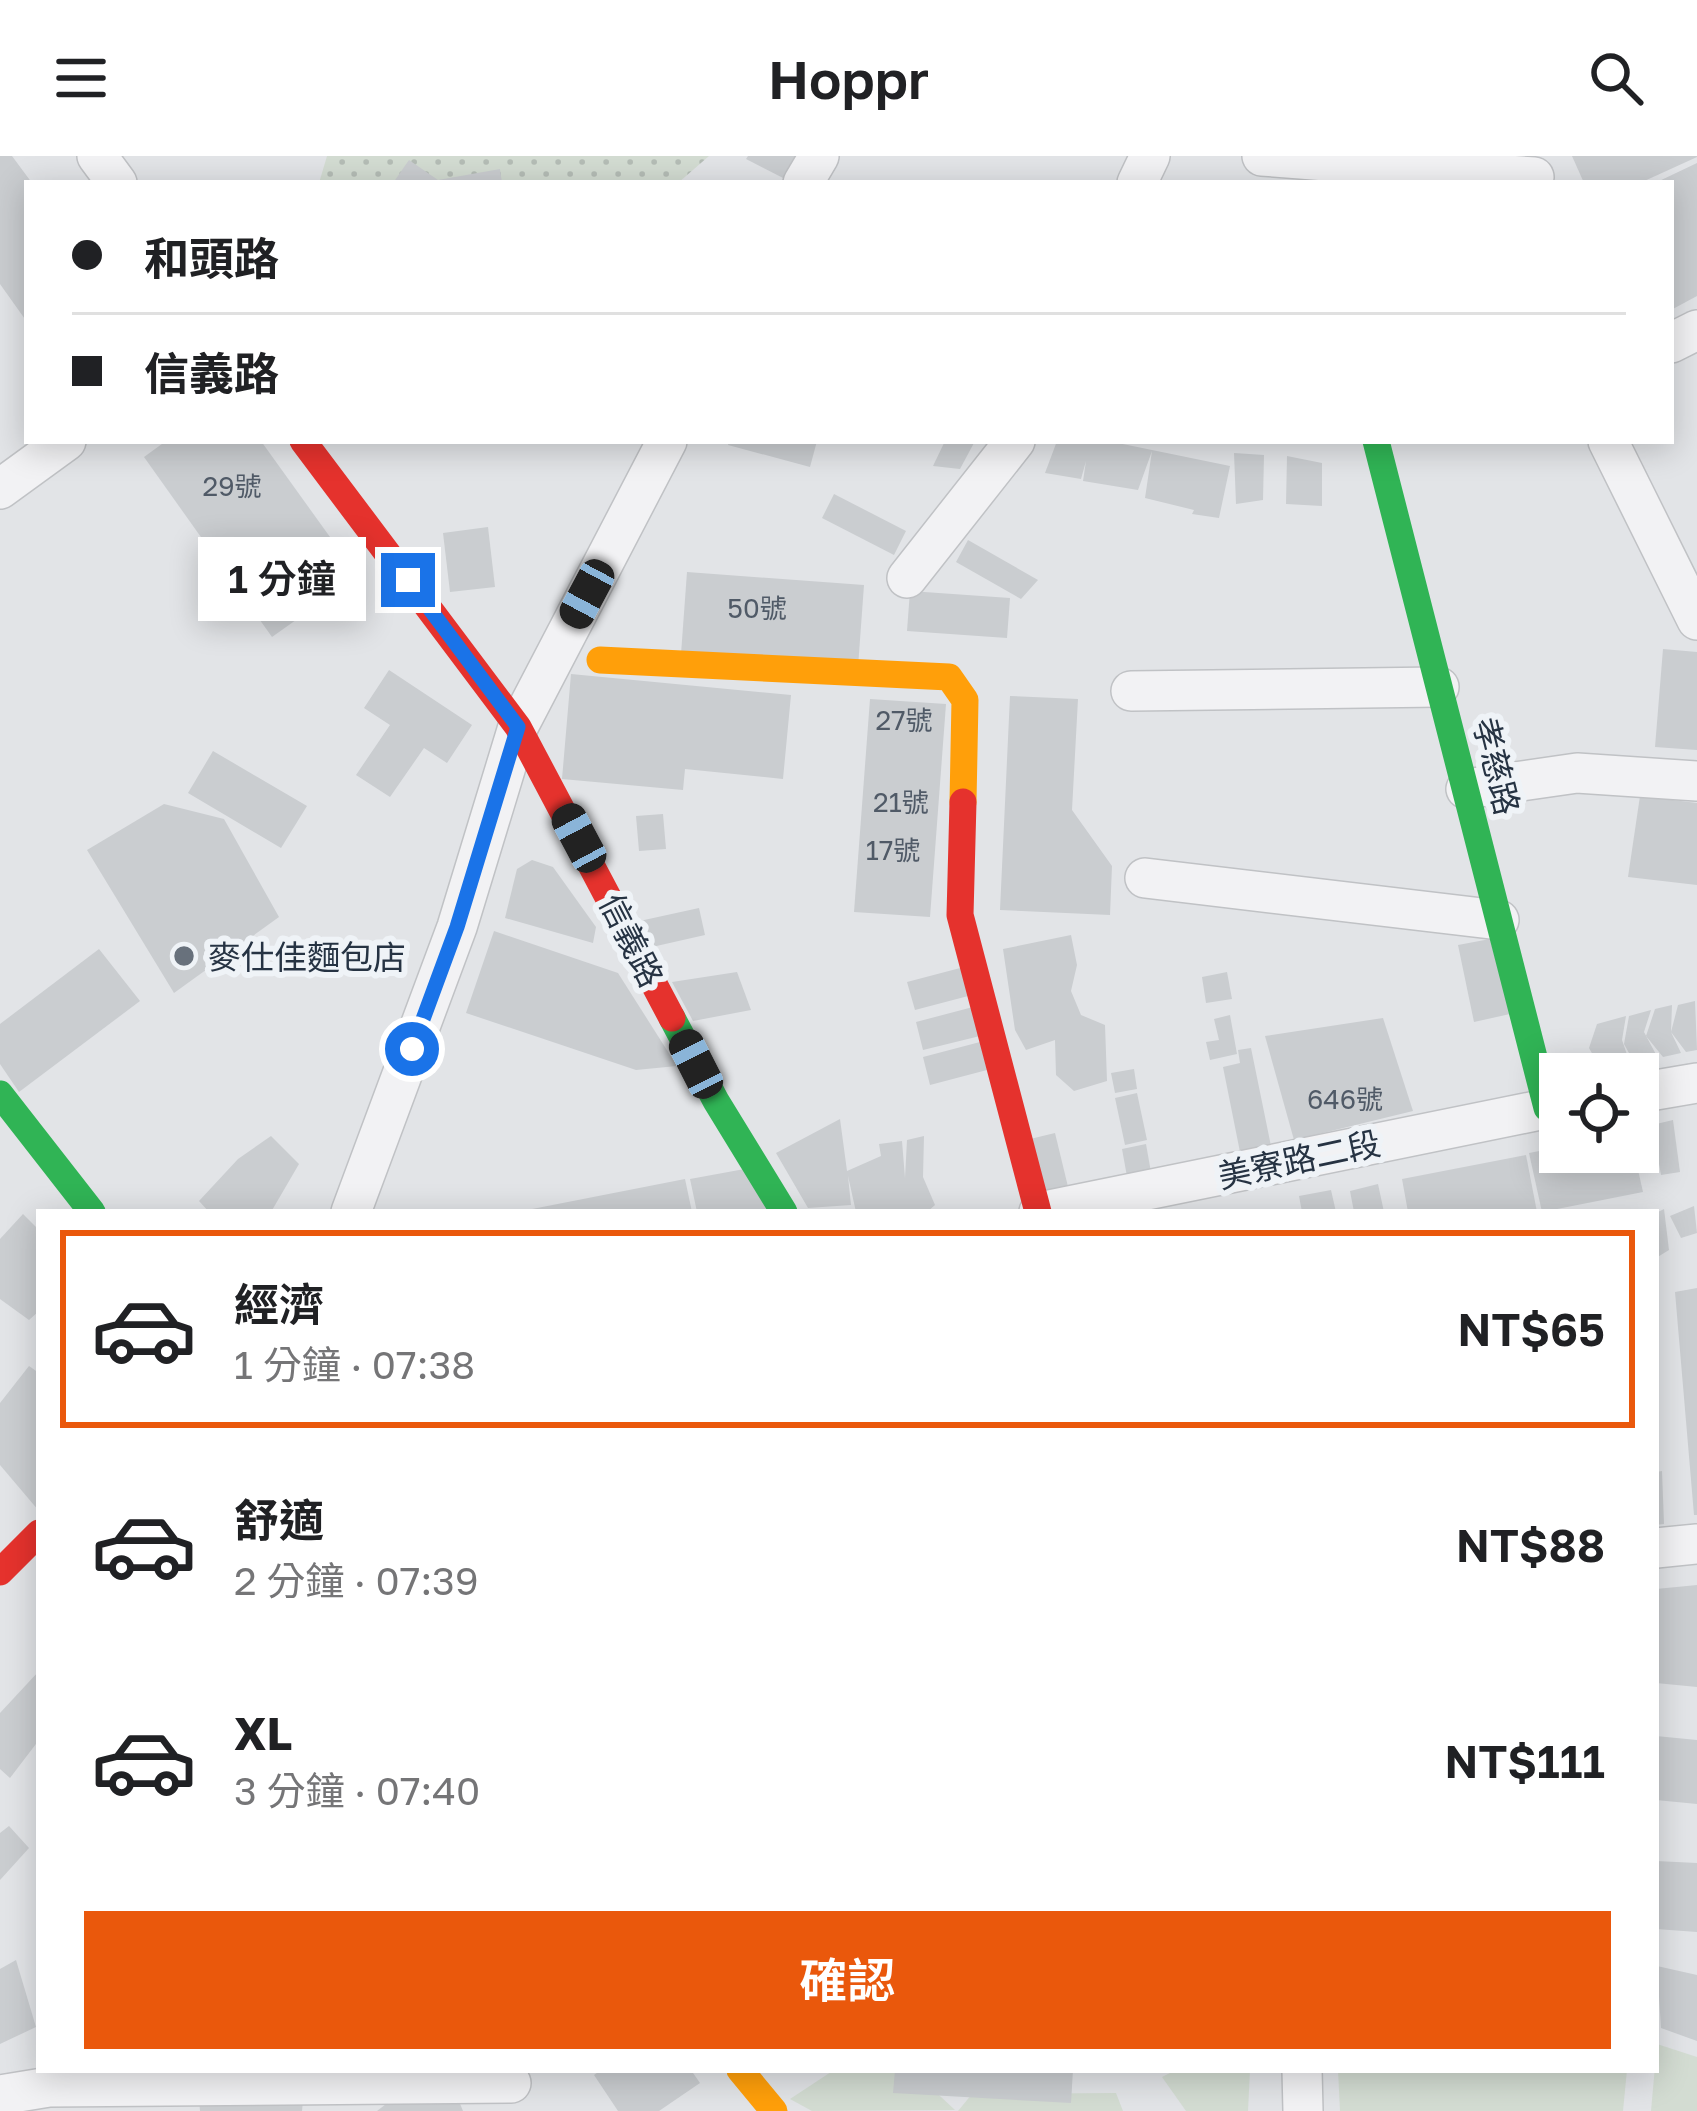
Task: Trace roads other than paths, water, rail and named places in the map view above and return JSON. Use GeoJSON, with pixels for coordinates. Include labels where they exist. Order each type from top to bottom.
{"type":"FeatureCollection","features":[{"type":"Feature","properties":{"kind":"street"},"geometry":{"type":"LineString","coordinates":[[1262,156],[1445,177],[1534,177]]}},
{"type":"Feature","properties":{"kind":"street"},"geometry":{"type":"LineString","coordinates":[[0,489],[62,444]]}},
{"type":"Feature","properties":{"kind":"street","name":"信義路"},"geometry":{"type":"LineString","coordinates":[[306,444],[518,727],[716,1101],[782,1209]]}},
{"type":"Feature","properties":{"kind":"street"},"geometry":{"type":"LineString","coordinates":[[352,1209],[457,927],[518,727],[665,444]]}},
{"type":"Feature","properties":{"kind":"street"},"geometry":{"type":"LineString","coordinates":[[907,578],[1014,444]]}},
{"type":"Feature","properties":{"kind":"street","name":"孝慈路"},"geometry":{"type":"LineString","coordinates":[[1377,444],[1499,920],[1539,1056]]}},
{"type":"Feature","properties":{"kind":"street"},"geometry":{"type":"LineString","coordinates":[[1609,444],[1697,620]]}},
{"type":"Feature","properties":{"kind":"street"},"geometry":{"type":"LineString","coordinates":[[600,660],[949,677],[965,700],[959,915],[1037,1209]]}},
{"type":"Feature","properties":{"kind":"street"},"geometry":{"type":"LineString","coordinates":[[1131,692],[1439,687]]}},
{"type":"Feature","properties":{"kind":"street"},"geometry":{"type":"LineString","coordinates":[[1466,789],[1576,773],[1697,781]]}},
{"type":"Feature","properties":{"kind":"street"},"geometry":{"type":"LineString","coordinates":[[1144,878],[1499,920]]}},
{"type":"Feature","properties":{"kind":"street"},"geometry":{"type":"LineString","coordinates":[[1659,1089],[1697,1082]]}},
{"type":"Feature","properties":{"kind":"street"},"geometry":{"type":"LineString","coordinates":[[0,1094],[90,1209]]}},
{"type":"Feature","properties":{"kind":"street","name":"美寮路二段"},"geometry":{"type":"LineString","coordinates":[[1053,1209],[1539,1110]]}},
{"type":"Feature","properties":{"kind":"street"},"geometry":{"type":"LineString","coordinates":[[0,1572],[36,1536]]}},
{"type":"Feature","properties":{"kind":"street"},"geometry":{"type":"LineString","coordinates":[[1659,1548],[1697,1544]]}},
{"type":"Feature","properties":{"kind":"street"},"geometry":{"type":"LineString","coordinates":[[742,2073],[773,2111]]}},
{"type":"Feature","properties":{"kind":"street"},"geometry":{"type":"LineString","coordinates":[[1302,2073],[1303,2111]]}},
{"type":"Feature","properties":{"kind":"street"},"geometry":{"type":"LineString","coordinates":[[0,2095],[49,2087],[520,2076]]}},
{"type":"Feature","properties":{"kind":"street"},"geometry":{"type":"LineString","coordinates":[[482,2111],[520,2076]]}},
{"type":"Feature","properties":{"kind":"place","name":"麥仕佳麵包店"},"geometry":{"type":"Point","coordinates":[184,956]}}]}
